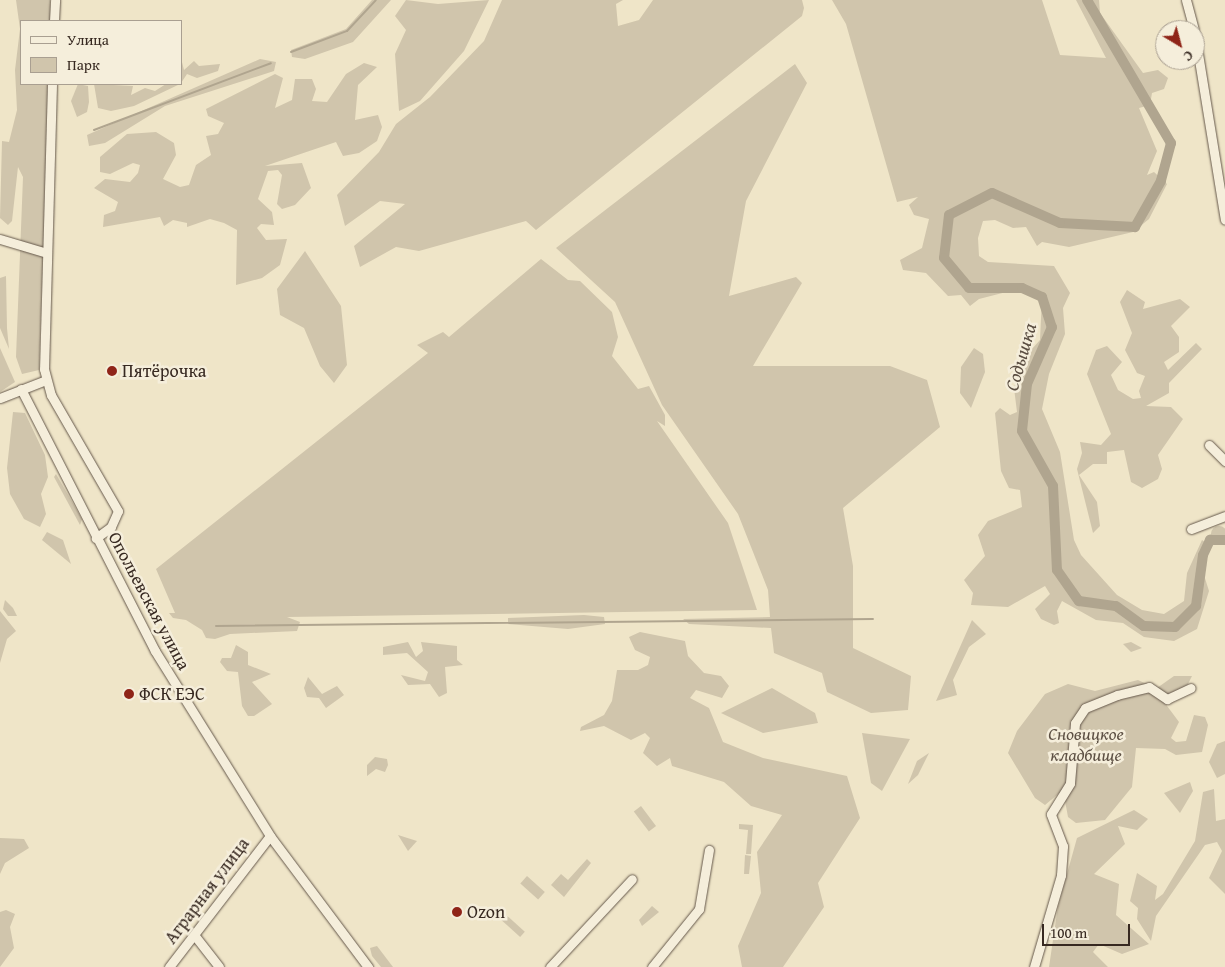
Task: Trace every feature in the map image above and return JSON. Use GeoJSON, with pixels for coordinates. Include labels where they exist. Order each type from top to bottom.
{"type":"FeatureCollection","features":[{"type":"Feature","properties":{"kind":"street"},"geometry":{"type":"LineString","coordinates":[[54,20],[55,0]]}},
{"type":"Feature","properties":{"kind":"street"},"geometry":{"type":"LineString","coordinates":[[1186,0],[1191,20]]}},
{"type":"Feature","properties":{"kind":"street"},"geometry":{"type":"LineString","coordinates":[[1201,70],[1225,220]]}},
{"type":"Feature","properties":{"kind":"street"},"geometry":{"type":"LineString","coordinates":[[52,85],[47,253],[46,380],[118,512],[111,528],[96,538]]}},
{"type":"Feature","properties":{"kind":"street"},"geometry":{"type":"LineString","coordinates":[[0,239],[47,253]]}},
{"type":"Feature","properties":{"kind":"street"},"geometry":{"type":"LineString","coordinates":[[0,398],[46,380]]}},
{"type":"Feature","properties":{"kind":"street","name":"Опольевская улица"},"geometry":{"type":"LineString","coordinates":[[21,389],[96,538],[156,651],[270,836],[368,967]]}},
{"type":"Feature","properties":{"kind":"street"},"geometry":{"type":"LineString","coordinates":[[1209,445],[1225,461]]}},
{"type":"Feature","properties":{"kind":"street"},"geometry":{"type":"LineString","coordinates":[[1191,529],[1225,516]]}},
{"type":"Feature","properties":{"kind":"street"},"geometry":{"type":"LineString","coordinates":[[1034,967],[1061,875],[1063,846],[1051,814],[1070,783],[1075,723],[1085,708],[1116,695],[1149,687],[1167,699],[1191,688]]}},
{"type":"Feature","properties":{"kind":"street","name":"Аграрная улица"},"geometry":{"type":"LineString","coordinates":[[169,967],[195,936],[230,884],[270,836]]}},
{"type":"Feature","properties":{"kind":"street"},"geometry":{"type":"LineString","coordinates":[[652,967],[699,909],[709,850]]}},
{"type":"Feature","properties":{"kind":"street"},"geometry":{"type":"LineString","coordinates":[[550,967],[632,879]]}},
{"type":"Feature","properties":{"kind":"street"},"geometry":{"type":"LineString","coordinates":[[195,936],[219,967]]}},
{"type":"Feature","properties":{"kind":"green space"},"geometry":{"type":"Polygon","coordinates":[[[16,0],[50,0],[51,20],[20,20],[20,29],[16,0]]]}},
{"type":"Feature","properties":{"kind":"green space"},"geometry":{"type":"Polygon","coordinates":[[[372,0],[391,0],[353,42],[305,59],[292,57],[291,50],[346,29],[372,0]]]}},
{"type":"Feature","properties":{"kind":"green space"},"geometry":{"type":"Polygon","coordinates":[[[406,0],[438,4],[489,0],[464,51],[420,101],[399,111],[395,54],[406,30],[395,16],[406,0]]]}},
{"type":"Feature","properties":{"kind":"green space"},"geometry":{"type":"Polygon","coordinates":[[[502,0],[623,0],[616,4],[618,26],[639,20],[653,0],[802,0],[804,8],[802,16],[536,230],[526,221],[419,251],[396,247],[360,267],[354,246],[405,204],[380,201],[345,226],[337,195],[379,152],[396,124],[430,97],[484,41],[502,0]]]}},
{"type":"Feature","properties":{"kind":"green space"},"geometry":{"type":"Polygon","coordinates":[[[832,0],[1042,0],[1060,55],[1106,58],[1076,0],[1099,0],[1100,13],[1143,73],[1158,70],[1168,78],[1164,89],[1152,93],[1150,105],[1139,108],[1157,151],[1147,175],[1154,172],[1167,184],[1149,219],[1133,232],[1069,247],[1042,242],[1037,246],[1026,227],[1013,228],[995,220],[983,221],[978,238],[979,256],[988,262],[1054,266],[1070,293],[1063,308],[1065,334],[1049,374],[1042,409],[1060,452],[1074,540],[1081,555],[1117,595],[1142,610],[1164,614],[1184,601],[1187,573],[1202,540],[1206,543],[1198,556],[1209,591],[1197,629],[1174,641],[1144,637],[1123,623],[1096,620],[1062,601],[1057,611],[1059,623],[1054,625],[1041,619],[1035,609],[1050,594],[1045,586],[1008,607],[971,605],[973,593],[964,580],[985,556],[978,535],[988,521],[1022,507],[1020,490],[1009,488],[1001,471],[995,413],[1000,408],[1010,415],[1017,412],[1014,388],[1023,359],[1040,340],[1042,297],[1022,288],[979,299],[970,306],[961,295],[948,296],[926,273],[903,270],[900,260],[922,248],[929,219],[914,215],[909,205],[918,197],[897,202],[846,24],[832,0]]]}},
{"type":"Feature","properties":{"kind":"green space"},"geometry":{"type":"Polygon","coordinates":[[[20,29],[20,85],[49,85],[39,370],[22,374],[16,357],[23,177],[18,167],[12,221],[8,225],[0,218],[2,141],[9,142],[17,110],[15,70],[20,29]]]}},
{"type":"Feature","properties":{"kind":"green space"},"geometry":{"type":"Polygon","coordinates":[[[260,59],[276,62],[274,71],[165,106],[105,143],[89,146],[87,135],[260,59]]]}},
{"type":"Feature","properties":{"kind":"green space"},"geometry":{"type":"Polygon","coordinates":[[[194,61],[199,66],[220,64],[218,71],[197,78],[187,74],[182,82],[182,62],[184,70],[194,61]]]}},
{"type":"Feature","properties":{"kind":"green space"},"geometry":{"type":"Polygon","coordinates":[[[364,63],[377,67],[358,85],[355,120],[378,115],[382,127],[377,141],[359,153],[343,156],[336,142],[265,166],[302,163],[311,188],[295,205],[282,209],[277,204],[282,175],[278,170],[268,171],[258,199],[272,212],[274,225],[261,224],[257,228],[266,240],[287,239],[280,265],[262,278],[236,285],[237,230],[224,223],[210,219],[187,227],[187,223],[173,220],[164,226],[160,217],[103,227],[104,215],[115,211],[118,202],[94,188],[105,179],[130,182],[138,173],[140,165],[133,163],[110,174],[100,172],[100,157],[127,134],[156,132],[174,143],[176,155],[163,179],[180,187],[189,185],[196,165],[211,155],[206,136],[218,134],[224,123],[208,116],[206,109],[275,74],[283,78],[275,108],[292,100],[295,79],[312,79],[316,89],[312,101],[327,102],[346,74],[364,63]]]}},
{"type":"Feature","properties":{"kind":"green space"},"geometry":{"type":"Polygon","coordinates":[[[795,64],[807,83],[746,201],[729,296],[796,277],[802,283],[753,366],[890,366],[927,380],[940,427],[843,508],[853,566],[853,648],[911,676],[908,710],[871,713],[827,692],[822,673],[774,653],[771,628],[689,624],[683,619],[770,617],[768,590],[738,514],[662,405],[615,302],[556,248],[795,64]]]}},
{"type":"Feature","properties":{"kind":"green space"},"geometry":{"type":"Polygon","coordinates":[[[78,85],[88,86],[89,102],[87,112],[77,117],[71,101],[78,85]]]}},
{"type":"Feature","properties":{"kind":"green space"},"geometry":{"type":"Polygon","coordinates":[[[94,85],[133,86],[131,95],[145,88],[155,91],[164,85],[178,85],[134,106],[111,111],[98,108],[94,85]]]}},
{"type":"Feature","properties":{"kind":"green space"},"geometry":{"type":"Polygon","coordinates":[[[305,251],[341,306],[347,365],[334,383],[320,366],[304,328],[280,315],[277,289],[305,251]]]}},
{"type":"Feature","properties":{"kind":"green space"},"geometry":{"type":"Polygon","coordinates":[[[541,259],[568,280],[580,281],[612,312],[618,337],[612,356],[638,389],[649,386],[665,415],[665,426],[657,421],[728,523],[757,610],[287,617],[300,622],[297,631],[230,634],[215,639],[206,638],[202,630],[186,620],[173,618],[169,613],[175,613],[156,569],[428,353],[417,345],[443,332],[449,337],[541,259]]]}},
{"type":"Feature","properties":{"kind":"green space"},"geometry":{"type":"Polygon","coordinates":[[[6,276],[9,349],[0,328],[0,278],[6,276]]]}},
{"type":"Feature","properties":{"kind":"green space"},"geometry":{"type":"Polygon","coordinates":[[[1127,290],[1145,302],[1143,309],[1180,299],[1190,307],[1171,326],[1179,337],[1179,352],[1164,362],[1168,370],[1196,343],[1202,349],[1169,383],[1169,393],[1146,406],[1171,407],[1183,419],[1158,455],[1162,469],[1158,479],[1142,488],[1131,482],[1124,450],[1107,452],[1107,464],[1093,464],[1079,475],[1097,502],[1100,526],[1093,533],[1077,469],[1082,453],[1080,442],[1101,445],[1111,434],[1087,374],[1096,350],[1107,346],[1122,362],[1111,375],[1118,390],[1133,399],[1141,398],[1139,391],[1145,376],[1137,373],[1125,350],[1132,333],[1120,302],[1127,290]]]}},
{"type":"Feature","properties":{"kind":"green space"},"geometry":{"type":"Polygon","coordinates":[[[0,348],[15,382],[0,392],[0,348]]]}},
{"type":"Feature","properties":{"kind":"green space"},"geometry":{"type":"Polygon","coordinates":[[[974,348],[983,354],[985,372],[971,408],[960,393],[961,367],[974,348]]]}},
{"type":"Feature","properties":{"kind":"green space"},"geometry":{"type":"Polygon","coordinates":[[[13,412],[25,413],[45,455],[48,477],[41,494],[46,514],[40,527],[24,519],[10,494],[7,468],[13,412]]]}},
{"type":"Feature","properties":{"kind":"green space"},"geometry":{"type":"Polygon","coordinates":[[[56,474],[82,519],[80,525],[54,477],[56,474]]]}},
{"type":"Feature","properties":{"kind":"green space"},"geometry":{"type":"Polygon","coordinates":[[[1219,526],[1224,529],[1226,537],[1222,541],[1216,541],[1212,537],[1212,531],[1216,527],[1219,526]]]}},
{"type":"Feature","properties":{"kind":"green space"},"geometry":{"type":"Polygon","coordinates":[[[47,532],[63,540],[71,564],[42,540],[47,532]]]}},
{"type":"Feature","properties":{"kind":"green space"},"geometry":{"type":"Polygon","coordinates":[[[5,600],[13,608],[17,616],[8,616],[3,609],[5,600]]]}},
{"type":"Feature","properties":{"kind":"green space"},"geometry":{"type":"Polygon","coordinates":[[[0,611],[16,631],[7,639],[0,663],[0,611]]]}},
{"type":"Feature","properties":{"kind":"green space"},"geometry":{"type":"Polygon","coordinates":[[[584,615],[604,617],[605,624],[568,629],[508,624],[508,618],[584,615]]]}},
{"type":"Feature","properties":{"kind":"green space"},"geometry":{"type":"Polygon","coordinates":[[[972,620],[986,634],[969,647],[953,680],[957,695],[936,701],[972,620]]]}},
{"type":"Feature","properties":{"kind":"green space"},"geometry":{"type":"Polygon","coordinates":[[[640,632],[685,641],[688,656],[704,673],[721,676],[729,686],[722,698],[696,690],[690,698],[709,708],[723,742],[763,758],[847,776],[860,818],[818,883],[824,907],[783,967],[742,967],[738,946],[761,893],[757,852],[782,815],[751,806],[724,782],[672,766],[670,758],[657,766],[643,753],[650,738],[645,733],[631,740],[604,726],[580,731],[581,727],[604,715],[612,701],[617,670],[638,670],[648,665],[650,657],[635,650],[629,637],[640,632]]]}},
{"type":"Feature","properties":{"kind":"green space"},"geometry":{"type":"Polygon","coordinates":[[[408,642],[416,657],[423,651],[421,642],[457,646],[457,660],[463,665],[445,667],[447,693],[439,697],[430,684],[408,685],[401,675],[425,681],[428,672],[407,653],[383,655],[383,647],[408,642]]]}},
{"type":"Feature","properties":{"kind":"green space"},"geometry":{"type":"Polygon","coordinates":[[[1131,642],[1142,648],[1131,652],[1123,644],[1131,642]]]}},
{"type":"Feature","properties":{"kind":"green space"},"geometry":{"type":"Polygon","coordinates":[[[236,645],[248,652],[248,665],[271,674],[252,682],[272,704],[254,716],[248,716],[242,706],[238,672],[227,671],[220,662],[222,658],[231,658],[236,645]]]}},
{"type":"Feature","properties":{"kind":"green space"},"geometry":{"type":"Polygon","coordinates":[[[1174,676],[1192,676],[1186,688],[1169,698],[1157,688],[1174,676]]]}},
{"type":"Feature","properties":{"kind":"green space"},"geometry":{"type":"Polygon","coordinates":[[[308,677],[322,694],[337,686],[344,695],[326,708],[319,698],[307,697],[304,688],[308,677]]]}},
{"type":"Feature","properties":{"kind":"green space","name":"Сновицкое кладбище"},"geometry":{"type":"Polygon","coordinates":[[[1138,680],[1153,687],[1179,722],[1171,738],[1176,742],[1186,741],[1194,715],[1205,717],[1208,725],[1202,752],[1176,755],[1165,749],[1136,748],[1132,787],[1105,820],[1076,823],[1068,817],[1063,790],[1045,805],[1035,798],[1008,753],[1017,731],[1045,694],[1068,684],[1095,691],[1138,680]]]}},
{"type":"Feature","properties":{"kind":"green space"},"geometry":{"type":"Polygon","coordinates":[[[772,688],[815,713],[818,723],[763,733],[721,713],[772,688]]]}},
{"type":"Feature","properties":{"kind":"green space"},"geometry":{"type":"Polygon","coordinates":[[[862,733],[910,739],[882,791],[871,783],[862,733]]]}},
{"type":"Feature","properties":{"kind":"green space"},"geometry":{"type":"Polygon","coordinates":[[[1225,741],[1225,774],[1217,778],[1209,762],[1217,744],[1225,741]]]}},
{"type":"Feature","properties":{"kind":"green space"},"geometry":{"type":"Polygon","coordinates":[[[929,753],[918,775],[908,784],[917,761],[929,753]]]}},
{"type":"Feature","properties":{"kind":"green space"},"geometry":{"type":"Polygon","coordinates":[[[375,757],[387,759],[388,765],[385,772],[376,769],[367,776],[367,765],[375,757]]]}},
{"type":"Feature","properties":{"kind":"green space"},"geometry":{"type":"Polygon","coordinates":[[[1190,782],[1193,791],[1180,813],[1164,793],[1190,782]]]}},
{"type":"Feature","properties":{"kind":"green space"},"geometry":{"type":"Polygon","coordinates":[[[1214,789],[1216,821],[1225,819],[1225,894],[1209,878],[1222,851],[1217,842],[1205,845],[1156,916],[1151,941],[1137,919],[1138,908],[1130,901],[1137,873],[1157,886],[1155,900],[1163,894],[1195,841],[1203,792],[1214,789]]]}},
{"type":"Feature","properties":{"kind":"green space"},"geometry":{"type":"Polygon","coordinates":[[[641,806],[656,826],[649,831],[634,811],[641,806]]]}},
{"type":"Feature","properties":{"kind":"green space"},"geometry":{"type":"Polygon","coordinates":[[[1134,810],[1148,819],[1137,830],[1118,826],[1125,844],[1094,874],[1119,884],[1116,915],[1149,944],[1122,954],[1099,944],[1093,952],[1108,967],[1049,967],[1058,906],[1077,838],[1134,810]]]}},
{"type":"Feature","properties":{"kind":"green space"},"geometry":{"type":"Polygon","coordinates":[[[739,824],[753,825],[751,854],[746,854],[748,830],[739,829],[739,824]]]}},
{"type":"Feature","properties":{"kind":"green space"},"geometry":{"type":"Polygon","coordinates":[[[398,835],[417,841],[408,851],[398,835]]]}},
{"type":"Feature","properties":{"kind":"green space"},"geometry":{"type":"Polygon","coordinates":[[[0,838],[24,839],[29,848],[5,863],[0,874],[0,838]]]}},
{"type":"Feature","properties":{"kind":"green space"},"geometry":{"type":"Polygon","coordinates":[[[745,855],[751,856],[749,874],[744,874],[745,855]]]}},
{"type":"Feature","properties":{"kind":"green space"},"geometry":{"type":"Polygon","coordinates":[[[587,859],[591,863],[564,897],[551,885],[561,874],[568,880],[587,859]]]}},
{"type":"Feature","properties":{"kind":"green space"},"geometry":{"type":"Polygon","coordinates":[[[527,876],[545,892],[538,899],[520,883],[527,876]]]}},
{"type":"Feature","properties":{"kind":"green space"},"geometry":{"type":"Polygon","coordinates":[[[652,906],[659,912],[642,926],[639,920],[652,906]]]}},
{"type":"Feature","properties":{"kind":"green space"},"geometry":{"type":"Polygon","coordinates":[[[6,910],[15,914],[10,927],[14,948],[0,967],[0,912],[6,910]]]}},
{"type":"Feature","properties":{"kind":"green space"},"geometry":{"type":"Polygon","coordinates":[[[504,913],[525,932],[520,937],[499,918],[504,913]]]}},
{"type":"Feature","properties":{"kind":"green space"},"geometry":{"type":"Polygon","coordinates":[[[377,946],[393,967],[381,967],[372,956],[370,948],[377,946]]]}},
{"type":"Feature","properties":{"kind":"waterway"},"geometry":{"type":"LineString","coordinates":[[291,52],[347,31],[376,0]]}},
{"type":"Feature","properties":{"kind":"waterway","name":"Содышка"},"geometry":{"type":"LineString","coordinates":[[1087,0],[1171,143],[1161,181],[1135,227],[1060,223],[992,193],[949,215],[944,258],[969,288],[1022,288],[1042,297],[1052,327],[1027,384],[1022,431],[1053,486],[1057,570],[1079,601],[1116,606],[1144,626],[1175,627],[1196,606],[1203,555],[1210,540],[1225,540]]}},
{"type":"Feature","properties":{"kind":"waterway"},"geometry":{"type":"LineString","coordinates":[[94,130],[271,63]]}},
{"type":"Feature","properties":{"kind":"waterway"},"geometry":{"type":"LineString","coordinates":[[216,626],[873,619]]}},
{"type":"Feature","properties":{"kind":"place","name":"Пятёрочка"},"geometry":{"type":"Point","coordinates":[112,371]}},
{"type":"Feature","properties":{"kind":"place","name":"ФСК ЕЭС"},"geometry":{"type":"Point","coordinates":[129,694]}},
{"type":"Feature","properties":{"kind":"place","name":"Ozon"},"geometry":{"type":"Point","coordinates":[457,912]}}]}
